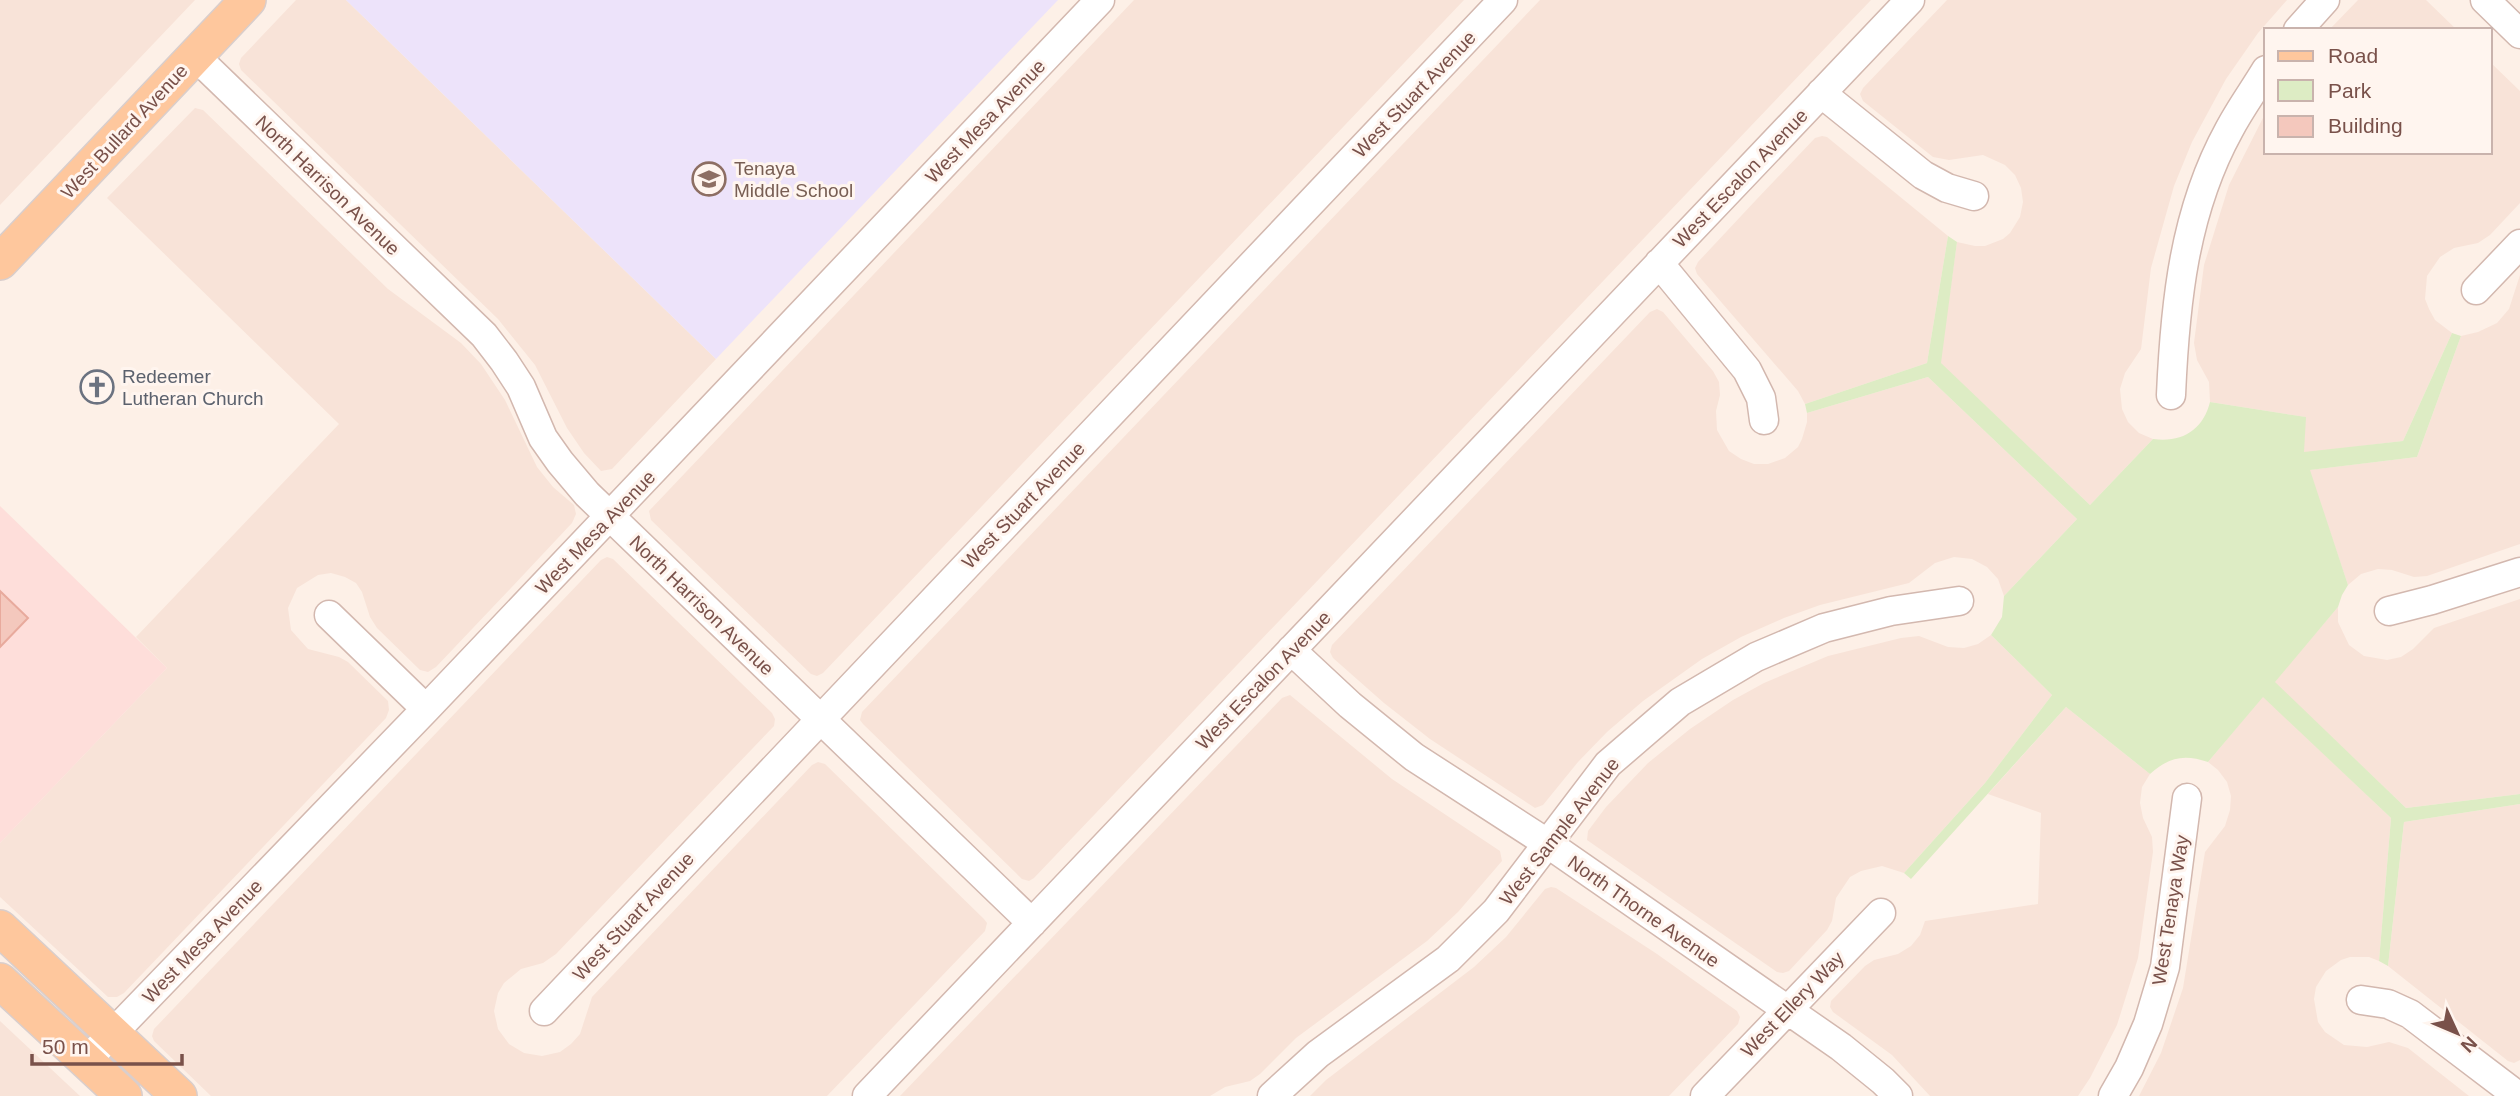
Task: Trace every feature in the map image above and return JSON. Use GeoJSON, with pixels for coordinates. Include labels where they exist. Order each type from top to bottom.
{"type":"FeatureCollection","features":[{"type":"Feature","properties":{"kind":"main road","name":"West Bullard Avenue"},"geometry":{"type":"LineString","coordinates":[[0,262],[248,0]]}},
{"type":"Feature","properties":{"kind":"main road"},"geometry":{"type":"LineString","coordinates":[[4,934],[179,1096]]}},
{"type":"Feature","properties":{"kind":"main road"},"geometry":{"type":"LineString","coordinates":[[0,981],[124,1096]]}},
{"type":"Feature","properties":{"kind":"street","name":"West Mesa Avenue"},"geometry":{"type":"LineString","coordinates":[[86,1060],[426,709],[1100,0]]}},
{"type":"Feature","properties":{"kind":"street","name":"West Stuart Avenue"},"geometry":{"type":"LineString","coordinates":[[544,1011],[1503,0]]}},
{"type":"Feature","properties":{"kind":"street","name":"West Escalon Avenue"},"geometry":{"type":"LineString","coordinates":[[867,1096],[1910,0]]}},
{"type":"Feature","properties":{"kind":"street"},"geometry":{"type":"LineString","coordinates":[[2300,28],[2325,0]]}},
{"type":"Feature","properties":{"kind":"street"},"geometry":{"type":"LineString","coordinates":[[2485,0],[2520,34]]}},
{"type":"Feature","properties":{"kind":"street","name":"North Harrison Avenue"},"geometry":{"type":"LineString","coordinates":[[195,56],[484,335],[521,387],[548,446],[587,494],[1032,923]]}},
{"type":"Feature","properties":{"kind":"street"},"geometry":{"type":"LineString","coordinates":[[2171,395],[2174,321],[2183,257],[2205,186],[2228,131],[2264,74]]}},
{"type":"Feature","properties":{"kind":"street","name":"West Escalon Avenue"},"geometry":{"type":"LineString","coordinates":[[1821,93],[1923,175],[1947,188],[1974,196]]}},
{"type":"Feature","properties":{"kind":"street"},"geometry":{"type":"LineString","coordinates":[[2476,290],[2520,244]]}},
{"type":"Feature","properties":{"kind":"street","name":"West Escalon Avenue"},"geometry":{"type":"LineString","coordinates":[[1659,263],[1747,370],[1761,398],[1765,420]]}},
{"type":"Feature","properties":{"kind":"street"},"geometry":{"type":"LineString","coordinates":[[2389,611],[2520,572]]}},
{"type":"Feature","properties":{"kind":"street","name":"West Sample Avenue"},"geometry":{"type":"LineString","coordinates":[[1272,1096],[1318,1054],[1448,959],[1496,911],[1608,764],[1680,702],[1756,657],[1824,628],[1891,611],[1959,601]]}},
{"type":"Feature","properties":{"kind":"street"},"geometry":{"type":"LineString","coordinates":[[329,615],[426,709]]}},
{"type":"Feature","properties":{"kind":"street","name":"North Thorne Avenue"},"geometry":{"type":"LineString","coordinates":[[1291,650],[1350,705],[1414,757],[1547,843],[1841,1047],[1898,1096]]}},
{"type":"Feature","properties":{"kind":"street","name":"West Tenaya Way"},"geometry":{"type":"LineString","coordinates":[[2113,1096],[2129,1068],[2148,1024],[2165,967],[2187,798]]}},
{"type":"Feature","properties":{"kind":"street","name":"West Ellery Way"},"geometry":{"type":"LineString","coordinates":[[1705,1096],[1881,913]]}},
{"type":"Feature","properties":{"kind":"street"},"geometry":{"type":"LineString","coordinates":[[2361,1000],[2388,1004],[2410,1014],[2518,1096]]}},
{"type":"Feature","properties":{"kind":"shaded area"},"geometry":{"type":"Polygon","coordinates":[[[0,0],[195,0],[0,205],[0,0]]]}},
{"type":"Feature","properties":{"kind":"shaded area"},"geometry":{"type":"Polygon","coordinates":[[[296,0],[346,0],[716,359],[612,469],[601,471],[584,453],[567,428],[535,365],[498,319],[241,70],[241,58],[296,0]]]}},
{"type":"Feature","properties":{"kind":"shaded area","name":"Tenaya Middle School"},"geometry":{"type":"Polygon","coordinates":[[[346,0],[1058,0],[716,359],[346,0]]]}},
{"type":"Feature","properties":{"kind":"shaded area"},"geometry":{"type":"Polygon","coordinates":[[[1134,0],[1464,0],[823,673],[817,676],[811,674],[651,520],[649,511],[1134,0]]]}},
{"type":"Feature","properties":{"kind":"shaded area"},"geometry":{"type":"Polygon","coordinates":[[[1540,0],[1871,0],[1034,878],[1029,881],[1022,879],[863,724],[860,720],[862,712],[1540,0]]]}},
{"type":"Feature","properties":{"kind":"shaded area"},"geometry":{"type":"Polygon","coordinates":[[[1947,0],[2287,0],[2258,33],[2226,79],[2192,142],[2174,186],[2151,268],[2141,349],[2125,373],[2120,389],[2122,409],[2128,422],[2139,433],[2153,439],[2090,505],[1940,363],[1957,242],[1985,246],[2010,233],[2020,217],[2023,202],[2015,175],[2005,165],[1983,155],[1949,160],[1933,157],[1863,101],[1860,94],[1947,0]]]}},
{"type":"Feature","properties":{"kind":"shaded area"},"geometry":{"type":"Polygon","coordinates":[[[2358,0],[2426,0],[2455,28],[2331,28],[2358,0]]]}},
{"type":"Feature","properties":{"kind":"shaded area"},"geometry":{"type":"Polygon","coordinates":[[[2492,64],[2520,91],[2520,203],[2490,235],[2478,243],[2454,248],[2440,257],[2427,276],[2425,299],[2429,309],[2435,320],[2452,333],[2403,441],[2303,453],[2305,417],[2210,402],[2209,382],[2197,360],[2194,343],[2204,265],[2229,185],[2264,116],[2264,154],[2492,154],[2492,64]]]}},
{"type":"Feature","properties":{"kind":"shaded area"},"geometry":{"type":"Polygon","coordinates":[[[195,108],[203,110],[388,289],[461,343],[481,364],[505,400],[537,467],[553,487],[574,505],[576,514],[572,523],[436,667],[428,672],[420,670],[377,628],[356,583],[331,573],[318,575],[297,588],[288,608],[291,630],[308,649],[348,662],[388,701],[386,718],[124,993],[117,997],[108,997],[0,897],[0,843],[167,668],[136,637],[339,424],[107,198],[195,108]]]}},
{"type":"Feature","properties":{"kind":"shaded area"},"geometry":{"type":"Polygon","coordinates":[[[1827,137],[1948,236],[1927,363],[1805,404],[1798,391],[1697,274],[1695,268],[1815,138],[1827,137]]]}},
{"type":"Feature","properties":{"kind":"shaded area"},"geometry":{"type":"Polygon","coordinates":[[[2520,275],[2520,544],[2427,576],[2414,577],[2378,569],[2361,574],[2348,585],[2309,470],[2417,457],[2461,336],[2497,323],[2509,309],[2520,275]]]}},
{"type":"Feature","properties":{"kind":"shaded area"},"geometry":{"type":"Polygon","coordinates":[[[1657,309],[1663,312],[1713,371],[1719,382],[1720,395],[1716,411],[1717,430],[1729,451],[1741,459],[1754,464],[1768,464],[1785,458],[1798,447],[1802,439],[1807,413],[1928,377],[2077,519],[2004,596],[1998,579],[1987,567],[1972,559],[1954,557],[1935,563],[1909,583],[1820,605],[1741,637],[1702,659],[1643,701],[1578,762],[1543,805],[1535,808],[1430,739],[1384,703],[1333,658],[1330,652],[1332,645],[1650,312],[1657,309]]]}},
{"type":"Feature","properties":{"kind":"shaded area"},"geometry":{"type":"Polygon","coordinates":[[[0,506],[167,668],[0,843],[0,506]]]}},
{"type":"Feature","properties":{"kind":"shaded area"},"geometry":{"type":"Polygon","coordinates":[[[607,557],[613,559],[772,713],[774,726],[556,954],[543,963],[521,969],[504,983],[498,993],[494,1011],[498,1029],[509,1044],[524,1053],[542,1056],[560,1052],[571,1044],[580,1034],[592,997],[812,765],[818,762],[825,764],[984,919],[987,923],[985,931],[827,1096],[211,1096],[154,1041],[154,1029],[601,560],[607,557]]]}},
{"type":"Feature","properties":{"kind":"shaded area"},"geometry":{"type":"Polygon","coordinates":[[[2520,599],[2520,794],[2406,808],[2274,682],[2338,607],[2338,622],[2349,645],[2364,656],[2387,660],[2401,657],[2413,649],[2434,628],[2520,599]]]}},
{"type":"Feature","properties":{"kind":"shaded area"},"geometry":{"type":"Polygon","coordinates":[[[1991,635],[2052,695],[1985,783],[1904,873],[1882,866],[1850,877],[1836,898],[1832,921],[1827,930],[1789,971],[1777,972],[1587,840],[1588,831],[1606,807],[1648,763],[1690,729],[1764,683],[1828,656],[1901,638],[1919,636],[1948,647],[1964,648],[1978,644],[1991,635]]]}},
{"type":"Feature","properties":{"kind":"shaded area"},"geometry":{"type":"Polygon","coordinates":[[[1290,695],[1392,779],[1500,851],[1502,861],[1458,912],[1427,941],[1296,1038],[1260,1074],[1250,1081],[1225,1087],[1210,1096],[900,1096],[1282,698],[1290,695]]]}},
{"type":"Feature","properties":{"kind":"shaded area"},"geometry":{"type":"Polygon","coordinates":[[[2263,696],[2391,818],[2379,961],[2369,957],[2350,957],[2326,971],[2316,987],[2314,999],[2318,1022],[2325,1032],[2344,1045],[2367,1047],[2389,1042],[2408,1048],[2469,1096],[2139,1096],[2161,1053],[2183,988],[2205,852],[2225,826],[2230,810],[2231,796],[2227,782],[2208,762],[2263,696]]]}},
{"type":"Feature","properties":{"kind":"shaded area"},"geometry":{"type":"Polygon","coordinates":[[[2066,707],[2150,774],[2142,787],[2140,803],[2143,818],[2152,837],[2153,852],[2138,958],[2117,1025],[2078,1096],[1930,1096],[1892,1055],[1833,1012],[1831,1001],[1865,966],[1874,960],[1898,954],[1911,946],[1920,935],[1925,921],[2038,904],[2041,813],[1988,794],[2066,707]]]}},
{"type":"Feature","properties":{"kind":"shaded area"},"geometry":{"type":"Polygon","coordinates":[[[2520,804],[2520,1060],[2514,1063],[2388,966],[2404,822],[2520,804]]]}},
{"type":"Feature","properties":{"kind":"shaded area"},"geometry":{"type":"Polygon","coordinates":[[[1551,887],[1657,954],[1737,1011],[1740,1017],[1738,1024],[1669,1096],[1310,1096],[1326,1080],[1474,967],[1506,937],[1545,889],[1551,887]]]}},
{"type":"Feature","properties":{"kind":"shaded area"},"geometry":{"type":"Polygon","coordinates":[[[0,1021],[65,1082],[80,1096],[0,1096],[0,1021]]]}},
{"type":"Feature","properties":{"kind":"green space"},"geometry":{"type":"Polygon","coordinates":[[[1948,236],[1957,242],[1941,363],[2090,505],[2153,439],[2173,439],[2190,433],[2197,427],[2210,402],[2306,417],[2304,452],[2403,441],[2452,333],[2461,336],[2417,457],[2310,470],[2348,585],[2338,607],[2275,682],[2406,808],[2520,794],[2520,804],[2404,822],[2388,966],[2379,961],[2391,818],[2263,697],[2208,762],[2191,758],[2177,759],[2150,774],[2066,707],[1911,879],[1904,873],[1985,783],[2052,695],[1991,635],[2002,617],[2004,596],[2077,519],[1928,377],[1807,413],[1805,404],[1927,363],[1948,236]]]}},
{"type":"Feature","properties":{"kind":"building"},"geometry":{"type":"Polygon","coordinates":[[[0,591],[28,618],[0,647],[0,591]]]}},
{"type":"Feature","properties":{"kind":"place","name":"Tenaya Middle School"},"geometry":{"type":"Point","coordinates":[709,179]}},
{"type":"Feature","properties":{"kind":"place","name":"Redeemer Lutheran Church"},"geometry":{"type":"Point","coordinates":[97,387]}}]}
